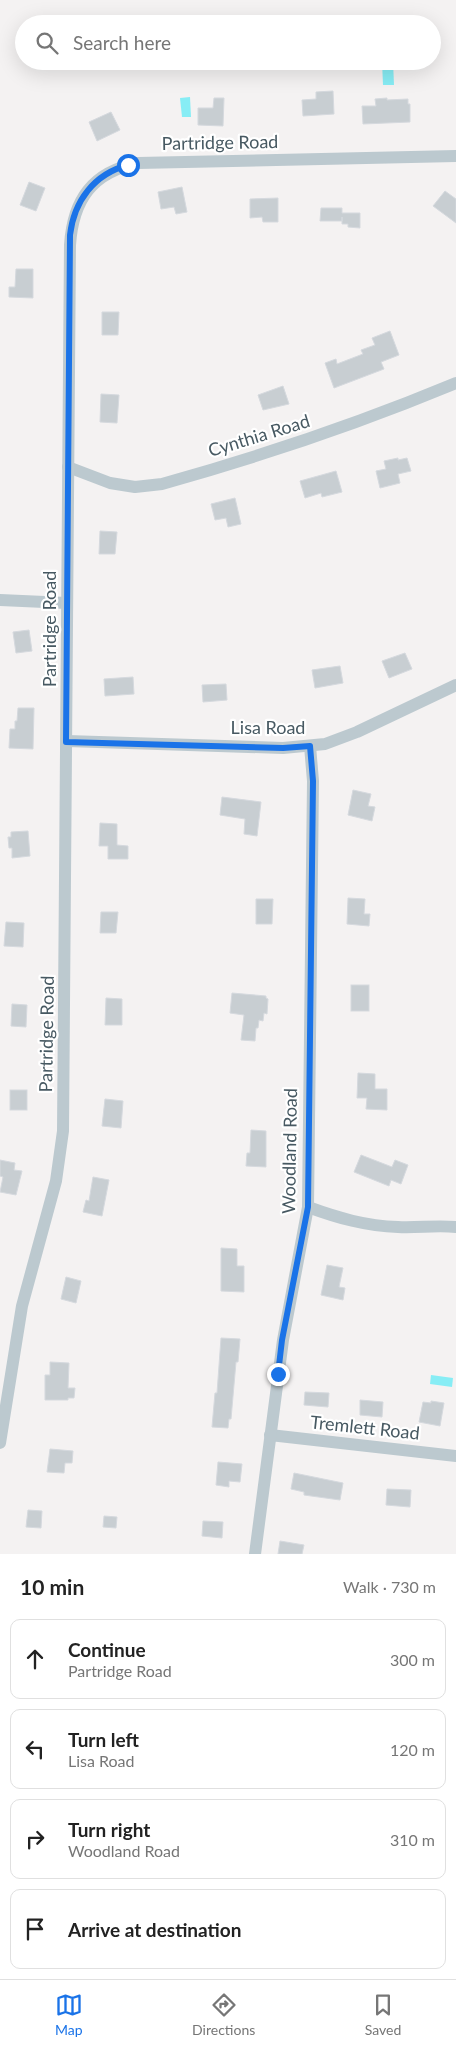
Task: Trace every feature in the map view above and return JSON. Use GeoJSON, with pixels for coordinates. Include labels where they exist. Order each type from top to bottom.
{"type":"FeatureCollection","features":[{"type":"Feature","properties":{"kind":"street","name":"Partridge Road"},"geometry":{"type":"LineString","coordinates":[[0,1443],[22,1306],[56,1181],[60,1156],[64,1080],[70,235],[74,214],[78,204],[96,180],[119,167],[147,162],[456,156]]}},
{"type":"Feature","properties":{"kind":"street","name":"Cynthia Road"},"geometry":{"type":"LineString","coordinates":[[68,467],[118,484],[135,487],[162,484],[320,436],[405,405],[456,383]]}},
{"type":"Feature","properties":{"kind":"street"},"geometry":{"type":"LineString","coordinates":[[0,600],[68,603]]}},
{"type":"Feature","properties":{"kind":"street","name":"Lisa Road"},"geometry":{"type":"LineString","coordinates":[[66,742],[283,748],[310,746],[340,739],[456,685]]}},
{"type":"Feature","properties":{"kind":"street","name":"Woodland Road"},"geometry":{"type":"LineString","coordinates":[[255,1554],[282,1340],[308,1207],[313,786],[310,746]]}},
{"type":"Feature","properties":{"kind":"street"},"geometry":{"type":"LineString","coordinates":[[308,1207],[336,1218],[354,1222],[397,1227],[433,1225],[456,1227]]}},
{"type":"Feature","properties":{"kind":"street","name":"Tremlett Road"},"geometry":{"type":"LineString","coordinates":[[270,1435],[456,1456]]}},
{"type":"Feature","properties":{"kind":"water"},"geometry":{"type":"Polygon","coordinates":[[[382,70],[393,70],[394,85],[383,85],[382,70]]]}},
{"type":"Feature","properties":{"kind":"water"},"geometry":{"type":"Polygon","coordinates":[[[190,97],[191,117],[182,117],[180,98],[190,97]]]}},
{"type":"Feature","properties":{"kind":"water"},"geometry":{"type":"Polygon","coordinates":[[[431,1375],[453,1378],[452,1387],[430,1384],[431,1375]]]}},
{"type":"Feature","properties":{"kind":"building"},"geometry":{"type":"Polygon","coordinates":[[[333,91],[334,114],[303,116],[302,100],[316,99],[316,92],[333,91]]]}},
{"type":"Feature","properties":{"kind":"building"},"geometry":{"type":"Polygon","coordinates":[[[214,98],[224,98],[223,126],[198,125],[198,108],[213,108],[214,98]]]}},
{"type":"Feature","properties":{"kind":"building"},"geometry":{"type":"Polygon","coordinates":[[[387,98],[387,100],[408,99],[408,104],[410,104],[410,122],[363,124],[362,106],[376,106],[375,99],[387,98]]]}},
{"type":"Feature","properties":{"kind":"building"},"geometry":{"type":"Polygon","coordinates":[[[111,112],[120,130],[97,141],[89,122],[111,112]]]}},
{"type":"Feature","properties":{"kind":"building"},"geometry":{"type":"Polygon","coordinates":[[[29,182],[45,188],[36,211],[20,205],[29,182]]]}},
{"type":"Feature","properties":{"kind":"building"},"geometry":{"type":"Polygon","coordinates":[[[182,187],[187,212],[176,214],[174,207],[161,209],[158,192],[182,187]]]}},
{"type":"Feature","properties":{"kind":"building"},"geometry":{"type":"Polygon","coordinates":[[[445,191],[456,199],[456,223],[433,206],[445,191]]]}},
{"type":"Feature","properties":{"kind":"building"},"geometry":{"type":"Polygon","coordinates":[[[278,198],[278,222],[263,222],[262,217],[250,218],[250,199],[278,198]]]}},
{"type":"Feature","properties":{"kind":"building"},"geometry":{"type":"Polygon","coordinates":[[[321,208],[342,208],[342,213],[360,213],[360,228],[348,227],[348,224],[342,224],[342,221],[320,221],[321,208]]]}},
{"type":"Feature","properties":{"kind":"building"},"geometry":{"type":"Polygon","coordinates":[[[16,269],[33,269],[33,298],[9,297],[9,287],[15,287],[16,269]]]}},
{"type":"Feature","properties":{"kind":"building"},"geometry":{"type":"Polygon","coordinates":[[[102,312],[119,312],[118,335],[102,335],[102,312]]]}},
{"type":"Feature","properties":{"kind":"building"},"geometry":{"type":"Polygon","coordinates":[[[390,331],[399,355],[381,362],[384,369],[334,388],[325,363],[336,359],[337,364],[363,354],[361,350],[375,345],[372,338],[390,331]]]}},
{"type":"Feature","properties":{"kind":"building"},"geometry":{"type":"Polygon","coordinates":[[[283,386],[289,404],[263,410],[258,395],[283,386]]]}},
{"type":"Feature","properties":{"kind":"building"},"geometry":{"type":"Polygon","coordinates":[[[101,394],[119,395],[117,423],[100,422],[101,394]]]}},
{"type":"Feature","properties":{"kind":"building"},"geometry":{"type":"Polygon","coordinates":[[[398,458],[398,460],[407,458],[411,471],[398,474],[400,483],[380,488],[376,471],[386,469],[384,461],[398,458]]]}},
{"type":"Feature","properties":{"kind":"building"},"geometry":{"type":"Polygon","coordinates":[[[336,471],[342,492],[322,497],[321,493],[305,498],[300,481],[336,471]]]}},
{"type":"Feature","properties":{"kind":"building"},"geometry":{"type":"Polygon","coordinates":[[[235,498],[241,524],[228,527],[226,518],[215,520],[211,504],[235,498]]]}},
{"type":"Feature","properties":{"kind":"building"},"geometry":{"type":"Polygon","coordinates":[[[100,531],[117,532],[115,554],[99,554],[100,531]]]}},
{"type":"Feature","properties":{"kind":"building"},"geometry":{"type":"Polygon","coordinates":[[[29,630],[32,651],[16,653],[13,632],[29,630]]]}},
{"type":"Feature","properties":{"kind":"building"},"geometry":{"type":"Polygon","coordinates":[[[405,653],[412,669],[389,678],[382,661],[405,653]]]}},
{"type":"Feature","properties":{"kind":"building"},"geometry":{"type":"Polygon","coordinates":[[[340,666],[343,683],[315,688],[312,670],[340,666]]]}},
{"type":"Feature","properties":{"kind":"building"},"geometry":{"type":"Polygon","coordinates":[[[133,677],[134,694],[105,696],[104,679],[133,677]]]}},
{"type":"Feature","properties":{"kind":"building"},"geometry":{"type":"Polygon","coordinates":[[[226,684],[227,700],[203,702],[202,685],[226,684]]]}},
{"type":"Feature","properties":{"kind":"building"},"geometry":{"type":"Polygon","coordinates":[[[18,708],[34,708],[33,749],[9,748],[10,729],[15,729],[18,708]]]}},
{"type":"Feature","properties":{"kind":"building"},"geometry":{"type":"Polygon","coordinates":[[[353,790],[371,794],[368,806],[375,807],[372,821],[348,815],[353,790]]]}},
{"type":"Feature","properties":{"kind":"building"},"geometry":{"type":"Polygon","coordinates":[[[222,797],[261,802],[257,836],[244,834],[245,819],[220,815],[222,797]]]}},
{"type":"Feature","properties":{"kind":"building"},"geometry":{"type":"Polygon","coordinates":[[[100,823],[117,824],[117,845],[128,846],[128,859],[108,859],[108,846],[99,846],[100,823]]]}},
{"type":"Feature","properties":{"kind":"building"},"geometry":{"type":"Polygon","coordinates":[[[28,831],[30,856],[12,858],[12,848],[9,848],[8,837],[11,837],[11,832],[28,831]]]}},
{"type":"Feature","properties":{"kind":"building"},"geometry":{"type":"Polygon","coordinates":[[[348,898],[365,899],[364,914],[370,914],[369,926],[347,924],[348,898]]]}},
{"type":"Feature","properties":{"kind":"building"},"geometry":{"type":"Polygon","coordinates":[[[256,899],[273,899],[272,924],[256,924],[256,899]]]}},
{"type":"Feature","properties":{"kind":"building"},"geometry":{"type":"Polygon","coordinates":[[[101,912],[118,912],[116,933],[100,933],[101,912]]]}},
{"type":"Feature","properties":{"kind":"building"},"geometry":{"type":"Polygon","coordinates":[[[6,922],[24,923],[23,947],[4,946],[6,922]]]}},
{"type":"Feature","properties":{"kind":"building"},"geometry":{"type":"Polygon","coordinates":[[[351,985],[369,985],[369,1011],[351,1011],[351,985]]]}},
{"type":"Feature","properties":{"kind":"building"},"geometry":{"type":"Polygon","coordinates":[[[232,993],[266,996],[268,999],[267,1014],[264,1013],[263,1021],[259,1020],[255,1041],[241,1040],[244,1015],[230,1013],[232,993]]]}},
{"type":"Feature","properties":{"kind":"building"},"geometry":{"type":"Polygon","coordinates":[[[106,998],[122,999],[122,1025],[105,1025],[106,998]]]}},
{"type":"Feature","properties":{"kind":"building"},"geometry":{"type":"Polygon","coordinates":[[[12,1004],[27,1005],[26,1027],[11,1026],[12,1004]]]}},
{"type":"Feature","properties":{"kind":"building"},"geometry":{"type":"Polygon","coordinates":[[[358,1073],[375,1074],[375,1089],[387,1089],[387,1110],[366,1109],[367,1098],[357,1098],[358,1073]]]}},
{"type":"Feature","properties":{"kind":"building"},"geometry":{"type":"Polygon","coordinates":[[[10,1090],[27,1090],[27,1110],[10,1110],[10,1090]]]}},
{"type":"Feature","properties":{"kind":"building"},"geometry":{"type":"Polygon","coordinates":[[[105,1099],[123,1101],[121,1128],[102,1126],[105,1099]]]}},
{"type":"Feature","properties":{"kind":"building"},"geometry":{"type":"Polygon","coordinates":[[[251,1130],[266,1131],[266,1167],[246,1166],[247,1153],[250,1153],[251,1130]]]}},
{"type":"Feature","properties":{"kind":"building"},"geometry":{"type":"Polygon","coordinates":[[[361,1155],[392,1167],[395,1160],[408,1165],[401,1184],[391,1180],[389,1186],[354,1172],[361,1155]]]}},
{"type":"Feature","properties":{"kind":"building"},"geometry":{"type":"Polygon","coordinates":[[[0,1160],[15,1163],[14,1170],[22,1171],[16,1195],[0,1192],[3,1177],[0,1176],[0,1160]]]}},
{"type":"Feature","properties":{"kind":"building"},"geometry":{"type":"Polygon","coordinates":[[[93,1177],[109,1180],[102,1216],[83,1212],[86,1200],[89,1201],[93,1177]]]}},
{"type":"Feature","properties":{"kind":"building"},"geometry":{"type":"Polygon","coordinates":[[[221,1248],[237,1249],[237,1266],[244,1266],[244,1292],[221,1291],[221,1248]]]}},
{"type":"Feature","properties":{"kind":"building"},"geometry":{"type":"Polygon","coordinates":[[[327,1265],[343,1268],[339,1287],[345,1288],[343,1300],[321,1295],[327,1265]]]}},
{"type":"Feature","properties":{"kind":"building"},"geometry":{"type":"Polygon","coordinates":[[[66,1277],[81,1281],[76,1303],[61,1299],[66,1277]]]}},
{"type":"Feature","properties":{"kind":"building"},"geometry":{"type":"Polygon","coordinates":[[[221,1338],[240,1339],[231,1419],[229,1419],[228,1428],[212,1427],[215,1393],[217,1393],[221,1338]]]}},
{"type":"Feature","properties":{"kind":"building"},"geometry":{"type":"Polygon","coordinates":[[[50,1362],[69,1363],[68,1388],[75,1388],[74,1398],[68,1398],[68,1400],[45,1400],[45,1375],[50,1375],[50,1362]]]}},
{"type":"Feature","properties":{"kind":"building"},"geometry":{"type":"Polygon","coordinates":[[[305,1392],[329,1393],[328,1407],[304,1405],[305,1392]]]}},
{"type":"Feature","properties":{"kind":"building"},"geometry":{"type":"Polygon","coordinates":[[[360,1400],[383,1402],[382,1417],[360,1415],[360,1400]]]}},
{"type":"Feature","properties":{"kind":"building"},"geometry":{"type":"Polygon","coordinates":[[[431,1401],[444,1403],[440,1426],[419,1422],[423,1402],[431,1403],[431,1401]]]}},
{"type":"Feature","properties":{"kind":"building"},"geometry":{"type":"Polygon","coordinates":[[[50,1449],[73,1451],[72,1463],[65,1463],[64,1473],[47,1472],[50,1449]]]}},
{"type":"Feature","properties":{"kind":"building"},"geometry":{"type":"Polygon","coordinates":[[[218,1462],[242,1464],[240,1482],[229,1481],[229,1487],[216,1485],[218,1462]]]}},
{"type":"Feature","properties":{"kind":"building"},"geometry":{"type":"Polygon","coordinates":[[[294,1473],[343,1483],[340,1500],[304,1495],[304,1492],[291,1489],[294,1473]]]}},
{"type":"Feature","properties":{"kind":"building"},"geometry":{"type":"Polygon","coordinates":[[[387,1489],[411,1490],[410,1507],[386,1505],[387,1489]]]}},
{"type":"Feature","properties":{"kind":"building"},"geometry":{"type":"Polygon","coordinates":[[[28,1510],[42,1511],[41,1528],[26,1527],[28,1510]]]}},
{"type":"Feature","properties":{"kind":"building"},"geometry":{"type":"Polygon","coordinates":[[[104,1516],[117,1517],[116,1528],[103,1527],[104,1516]]]}},
{"type":"Feature","properties":{"kind":"building"},"geometry":{"type":"Polygon","coordinates":[[[203,1521],[223,1522],[222,1538],[202,1536],[203,1521]]]}},
{"type":"Feature","properties":{"kind":"building"},"geometry":{"type":"Polygon","coordinates":[[[280,1541],[304,1545],[302,1554],[278,1554],[280,1541]]]}},
{"type":"Feature","properties":{"kind":"route"},"geometry":{"type":"LineString","coordinates":[[128,165],[103,175],[90,187],[78,204],[70,235],[66,742],[283,748],[310,746],[313,781],[308,1207],[304,1238],[282,1340],[278,1374]]}}]}
